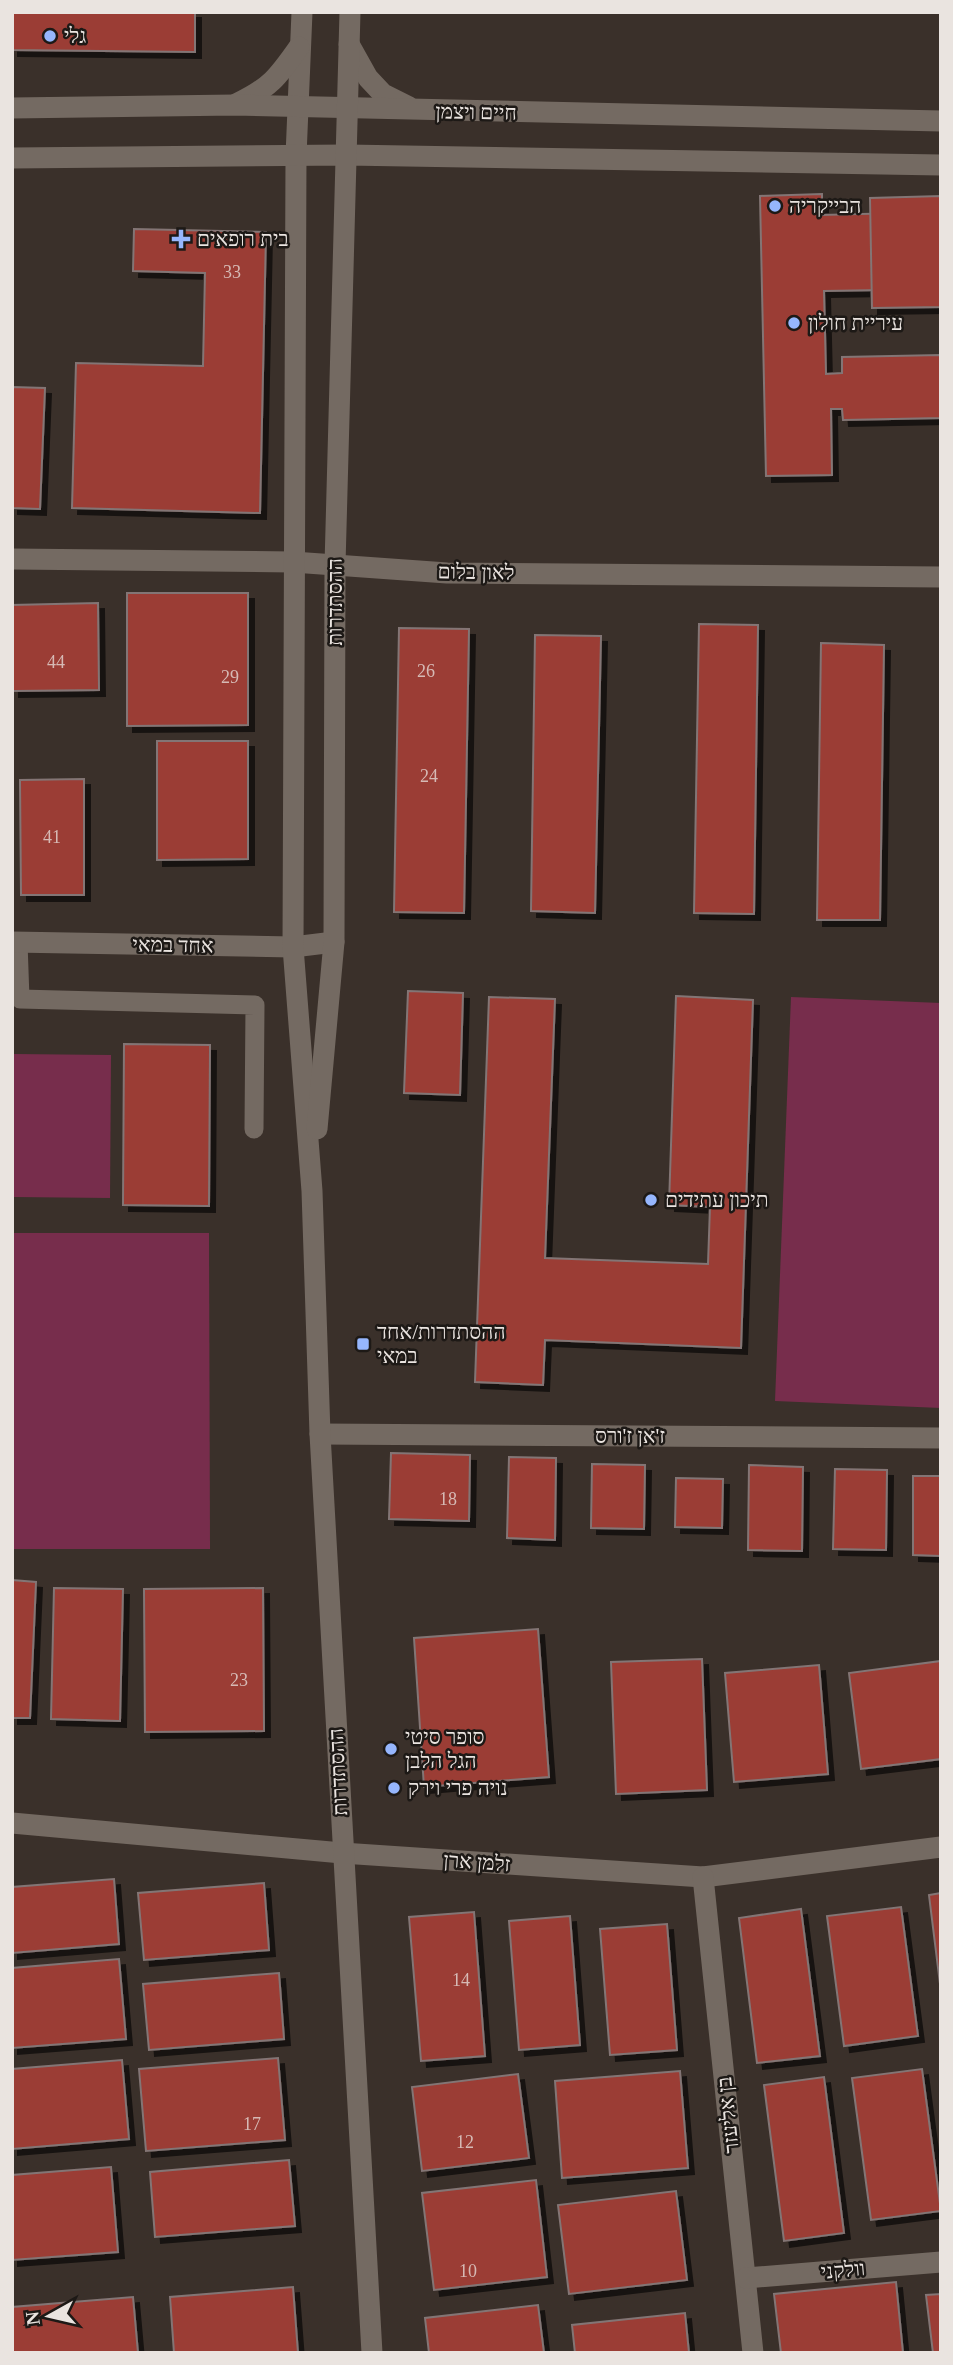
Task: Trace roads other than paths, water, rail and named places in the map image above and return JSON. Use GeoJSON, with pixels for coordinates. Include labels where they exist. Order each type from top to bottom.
{"type":"FeatureCollection","features":[{"type":"Feature","properties":{"kind":"street","name":"ההסתדרות"},"geometry":{"type":"LineString","coordinates":[[302,12],[296,156],[293,947],[312,1191],[320,1434],[372,2353]]}},
{"type":"Feature","properties":{"kind":"street","name":"ההסתדרות"},"geometry":{"type":"LineString","coordinates":[[312,1191],[334,942],[335,565],[350,12]]}},
{"type":"Feature","properties":{"kind":"street"},"geometry":{"type":"LineString","coordinates":[[349,44],[368,78],[383,94],[417,111]]}},
{"type":"Feature","properties":{"kind":"street"},"geometry":{"type":"LineString","coordinates":[[235,105],[258,93],[277,78],[300,45]]}},
{"type":"Feature","properties":{"kind":"street","name":"חיים ויצמן"},"geometry":{"type":"LineString","coordinates":[[12,108],[235,105],[941,121]]}},
{"type":"Feature","properties":{"kind":"street"},"geometry":{"type":"LineString","coordinates":[[12,158],[347,155],[941,164]]}},
{"type":"Feature","properties":{"kind":"street","name":"לאון בלום"},"geometry":{"type":"LineString","coordinates":[[12,559],[293,562],[447,573],[941,577]]}},
{"type":"Feature","properties":{"kind":"street","name":"אחד במאי"},"geometry":{"type":"LineString","coordinates":[[15,942],[293,947],[334,942]]}},
{"type":"Feature","properties":{"kind":"street","name":"ז'אן ז'ורס"},"geometry":{"type":"LineString","coordinates":[[320,1434],[941,1438]]}},
{"type":"Feature","properties":{"kind":"street","name":"זלמן ארן"},"geometry":{"type":"LineString","coordinates":[[12,1823],[342,1853],[703,1877],[941,1847]]}},
{"type":"Feature","properties":{"kind":"street","name":"בן אליעזר"},"geometry":{"type":"LineString","coordinates":[[703,1877],[753,2353]]}},
{"type":"Feature","properties":{"kind":"street","name":"וולקני"},"geometry":{"type":"LineString","coordinates":[[746,2278],[941,2262]]}},
{"type":"Feature","properties":{"kind":"lane"},"geometry":{"type":"LineString","coordinates":[[15,942],[20,999],[255,1005],[254,1129]]}},
{"type":"Feature","properties":{"kind":"place","name":"גלי"},"geometry":{"type":"Point","coordinates":[50,36]}},
{"type":"Feature","properties":{"kind":"place","name":"הבייקריה"},"geometry":{"type":"Point","coordinates":[775,206]}},
{"type":"Feature","properties":{"kind":"place","name":"בית רופאים"},"geometry":{"type":"Point","coordinates":[181,239]}},
{"type":"Feature","properties":{"kind":"place","name":"עיריית חולון"},"geometry":{"type":"Point","coordinates":[794,323]}},
{"type":"Feature","properties":{"kind":"place","name":"תיכון עתידים"},"geometry":{"type":"Point","coordinates":[651,1200]}},
{"type":"Feature","properties":{"kind":"place","name":"ההסתדרות/אחד במאי"},"geometry":{"type":"Point","coordinates":[363,1344]}},
{"type":"Feature","properties":{"kind":"place","name":"סופר סיטי הגל הלבן"},"geometry":{"type":"Point","coordinates":[391,1749]}},
{"type":"Feature","properties":{"kind":"place","name":"נויה פרי וירק"},"geometry":{"type":"Point","coordinates":[394,1788]}}]}
